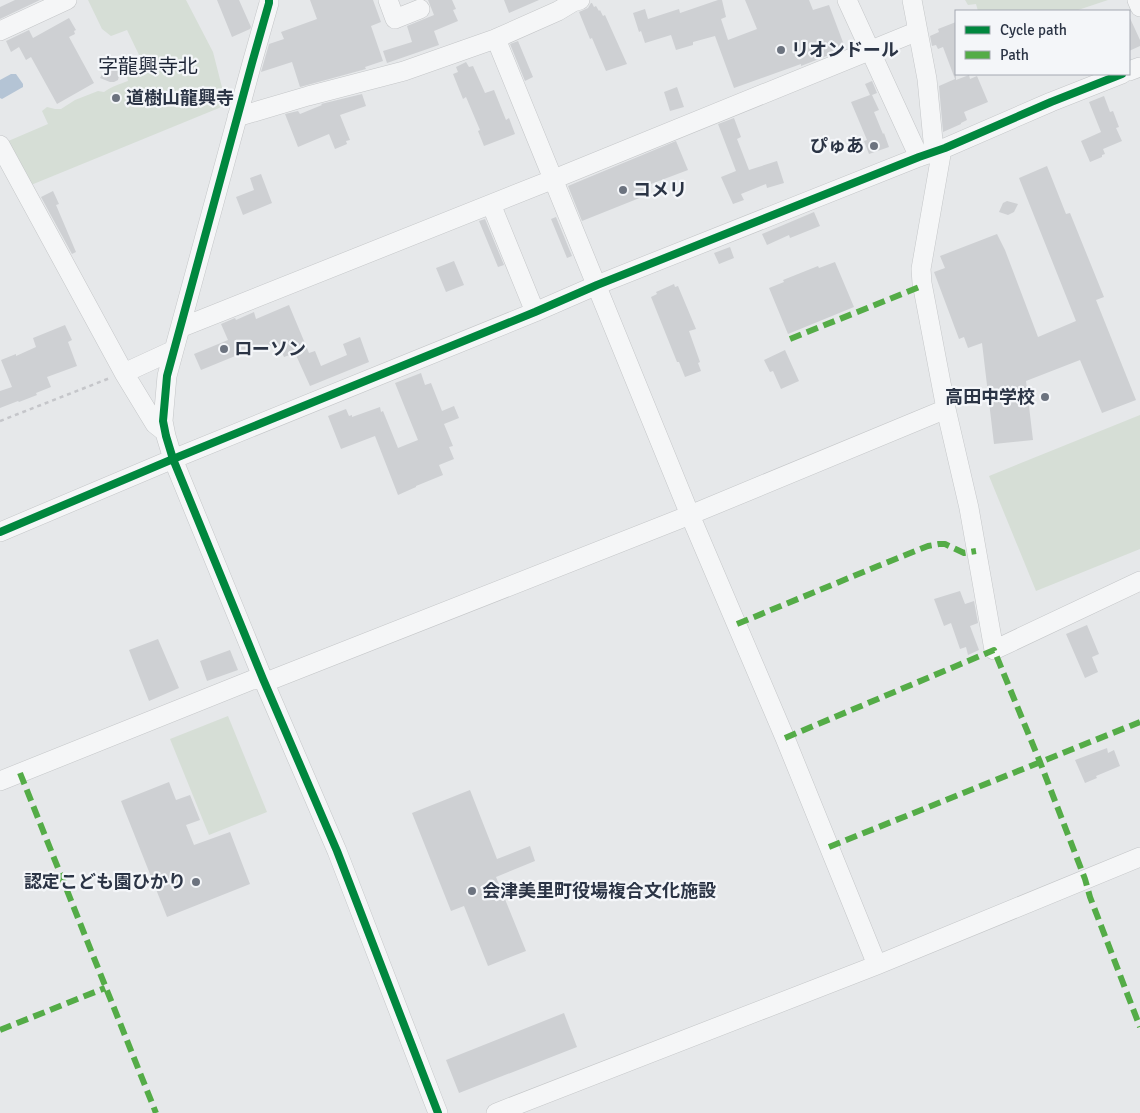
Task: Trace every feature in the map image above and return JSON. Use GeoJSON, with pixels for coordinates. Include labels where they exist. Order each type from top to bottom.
{"type":"FeatureCollection","features":[{"type":"Feature","properties":{"kind":"street"},"geometry":{"type":"LineString","coordinates":[[0,31],[66,0]]}},
{"type":"Feature","properties":{"kind":"street"},"geometry":{"type":"LineString","coordinates":[[269,0],[174,350],[164,399],[163,421],[173,459],[263,679],[337,851],[438,1113]]}},
{"type":"Feature","properties":{"kind":"street"},"geometry":{"type":"LineString","coordinates":[[388,0],[395,19],[420,9]]}},
{"type":"Feature","properties":{"kind":"street"},"geometry":{"type":"LineString","coordinates":[[237,118],[308,96],[404,70],[496,39],[580,0]]}},
{"type":"Feature","properties":{"kind":"street"},"geometry":{"type":"LineString","coordinates":[[847,0],[870,50],[932,152]]}},
{"type":"Feature","properties":{"kind":"street"},"geometry":{"type":"LineString","coordinates":[[912,0],[927,79],[932,152],[921,269],[922,286],[946,409],[969,508],[994,650],[1140,581]]}},
{"type":"Feature","properties":{"kind":"street"},"geometry":{"type":"LineString","coordinates":[[1137,0],[1140,7]]}},
{"type":"Feature","properties":{"kind":"street"},"geometry":{"type":"LineString","coordinates":[[180,328],[918,31]]}},
{"type":"Feature","properties":{"kind":"street"},"geometry":{"type":"LineString","coordinates":[[496,39],[690,515],[785,738],[878,966]]}},
{"type":"Feature","properties":{"kind":"street"},"geometry":{"type":"LineString","coordinates":[[0,532],[597,285],[932,152],[1120,75]]}},
{"type":"Feature","properties":{"kind":"street"},"geometry":{"type":"LineString","coordinates":[[2,155],[124,373],[155,424],[165,432]]}},
{"type":"Feature","properties":{"kind":"street"},"geometry":{"type":"LineString","coordinates":[[491,204],[535,312]]}},
{"type":"Feature","properties":{"kind":"street"},"geometry":{"type":"LineString","coordinates":[[124,373],[174,350]]}},
{"type":"Feature","properties":{"kind":"street"},"geometry":{"type":"LineString","coordinates":[[0,781],[252,680],[271,680],[690,515],[946,409]]}},
{"type":"Feature","properties":{"kind":"street"},"geometry":{"type":"LineString","coordinates":[[496,1113],[878,966],[1140,856]]}},
{"type":"Feature","properties":{"kind":"path"},"geometry":{"type":"LineString","coordinates":[[0,421],[124,373]]}},
{"type":"Feature","properties":{"kind":"shaded area"},"geometry":{"type":"Polygon","coordinates":[[[88,0],[186,0],[213,52],[226,103],[219,108],[31,185],[6,142],[48,124],[42,111],[47,107],[61,109],[75,100],[98,91],[104,92],[128,81],[124,65],[140,57],[127,30],[111,36],[102,29],[88,0]]]}},
{"type":"Feature","properties":{"kind":"shaded area"},"geometry":{"type":"Polygon","coordinates":[[[965,0],[1108,0],[1078,10],[978,10],[976,4],[968,5],[965,0]]]}},
{"type":"Feature","properties":{"kind":"shaded area"},"geometry":{"type":"Polygon","coordinates":[[[1140,415],[1140,549],[1036,591],[989,476],[1140,415]]]}},
{"type":"Feature","properties":{"kind":"shaded area"},"geometry":{"type":"Polygon","coordinates":[[[228,716],[267,812],[209,835],[170,739],[228,716]]]}},
{"type":"Feature","properties":{"kind":"water"},"geometry":{"type":"Polygon","coordinates":[[[11,74],[16,74],[23,87],[2,99],[0,98],[0,80],[11,74]]]}},
{"type":"Feature","properties":{"kind":"building"},"geometry":{"type":"Polygon","coordinates":[[[15,0],[40,0],[0,19],[0,7],[15,0]]]}},
{"type":"Feature","properties":{"kind":"building"},"geometry":{"type":"Polygon","coordinates":[[[217,0],[239,0],[251,27],[250,29],[232,37],[217,0]]]}},
{"type":"Feature","properties":{"kind":"building"},"geometry":{"type":"Polygon","coordinates":[[[310,0],[373,0],[381,22],[371,26],[383,61],[365,67],[366,69],[300,87],[292,62],[261,72],[269,44],[284,39],[281,32],[317,19],[310,0]]]}},
{"type":"Feature","properties":{"kind":"building"},"geometry":{"type":"Polygon","coordinates":[[[428,0],[452,0],[456,9],[453,10],[458,21],[434,31],[439,45],[387,63],[383,51],[412,42],[407,26],[434,15],[428,0]]]}},
{"type":"Feature","properties":{"kind":"building"},"geometry":{"type":"Polygon","coordinates":[[[504,0],[539,0],[509,13],[504,0]]]}},
{"type":"Feature","properties":{"kind":"building"},"geometry":{"type":"Polygon","coordinates":[[[722,0],[726,17],[721,19],[728,40],[757,29],[745,0],[809,0],[813,10],[829,5],[844,45],[842,50],[734,88],[715,36],[693,42],[693,45],[676,50],[671,35],[645,43],[633,13],[645,9],[648,19],[679,9],[680,13],[722,0]]]}},
{"type":"Feature","properties":{"kind":"building"},"geometry":{"type":"Polygon","coordinates":[[[591,3],[600,10],[603,16],[605,15],[627,64],[606,71],[579,12],[588,8],[591,3]]]}},
{"type":"Feature","properties":{"kind":"building"},"geometry":{"type":"Polygon","coordinates":[[[69,18],[76,30],[74,31],[75,34],[69,37],[94,83],[57,104],[31,57],[26,60],[19,47],[11,52],[6,41],[29,30],[33,38],[69,18]]]}},
{"type":"Feature","properties":{"kind":"building"},"geometry":{"type":"Polygon","coordinates":[[[1130,18],[1140,40],[1140,46],[1130,51],[1130,18]]]}},
{"type":"Feature","properties":{"kind":"building"},"geometry":{"type":"Polygon","coordinates":[[[955,22],[956,80],[969,75],[970,79],[977,76],[988,102],[964,112],[967,120],[943,132],[939,86],[955,79],[943,47],[938,49],[936,45],[932,46],[930,36],[939,32],[938,29],[955,22]]]}},
{"type":"Feature","properties":{"kind":"building"},"geometry":{"type":"Polygon","coordinates":[[[518,41],[533,77],[525,81],[510,44],[518,41]]]}},
{"type":"Feature","properties":{"kind":"building"},"geometry":{"type":"Polygon","coordinates":[[[466,62],[469,67],[473,66],[485,93],[494,90],[506,120],[509,118],[515,134],[484,146],[478,131],[480,130],[466,97],[463,99],[453,74],[458,72],[456,67],[466,62]]]}},
{"type":"Feature","properties":{"kind":"building"},"geometry":{"type":"Polygon","coordinates":[[[115,66],[119,72],[118,80],[110,82],[100,78],[105,69],[115,66]]]}},
{"type":"Feature","properties":{"kind":"building"},"geometry":{"type":"Polygon","coordinates":[[[872,81],[877,93],[872,95],[879,110],[874,112],[889,147],[869,154],[864,141],[867,140],[851,102],[870,95],[865,84],[872,81]]]}},
{"type":"Feature","properties":{"kind":"building"},"geometry":{"type":"Polygon","coordinates":[[[677,87],[684,107],[670,111],[664,92],[677,87]]]}},
{"type":"Feature","properties":{"kind":"building"},"geometry":{"type":"Polygon","coordinates":[[[362,94],[366,106],[340,115],[350,140],[346,141],[347,144],[335,149],[329,134],[298,147],[285,114],[298,111],[300,114],[321,104],[362,94]]]}},
{"type":"Feature","properties":{"kind":"building"},"geometry":{"type":"Polygon","coordinates":[[[1104,96],[1110,112],[1113,111],[1119,127],[1116,128],[1122,141],[1103,149],[1105,154],[1102,157],[1090,162],[1081,141],[1101,132],[1089,102],[1104,96]]]}},
{"type":"Feature","properties":{"kind":"building"},"geometry":{"type":"Polygon","coordinates":[[[734,118],[741,137],[737,139],[749,170],[777,161],[784,183],[767,188],[766,184],[741,194],[744,200],[733,204],[721,177],[736,171],[718,124],[734,118]]]}},
{"type":"Feature","properties":{"kind":"building"},"geometry":{"type":"Polygon","coordinates":[[[676,141],[688,170],[643,187],[647,195],[582,221],[568,186],[676,141]]]}},
{"type":"Feature","properties":{"kind":"building"},"geometry":{"type":"Polygon","coordinates":[[[1047,166],[1066,214],[1070,213],[1104,297],[1096,300],[1136,400],[1102,413],[1080,360],[1026,381],[1033,440],[994,444],[982,343],[968,348],[964,337],[959,339],[934,272],[945,268],[940,256],[997,234],[1005,250],[1038,337],[1076,321],[1019,178],[1047,166]]]}},
{"type":"Feature","properties":{"kind":"building"},"geometry":{"type":"Polygon","coordinates":[[[261,174],[272,203],[243,215],[236,197],[254,190],[250,178],[261,174]]]}},
{"type":"Feature","properties":{"kind":"building"},"geometry":{"type":"Polygon","coordinates":[[[53,191],[59,204],[56,205],[76,252],[72,254],[41,197],[53,191]]]}},
{"type":"Feature","properties":{"kind":"building"},"geometry":{"type":"Polygon","coordinates":[[[1007,201],[1018,204],[1014,212],[1008,215],[999,212],[1003,203],[1007,201]]]}},
{"type":"Feature","properties":{"kind":"building"},"geometry":{"type":"Polygon","coordinates":[[[814,212],[820,226],[790,238],[789,235],[767,245],[762,234],[814,212]]]}},
{"type":"Feature","properties":{"kind":"building"},"geometry":{"type":"Polygon","coordinates":[[[556,217],[572,256],[567,258],[551,219],[556,217]]]}},
{"type":"Feature","properties":{"kind":"building"},"geometry":{"type":"Polygon","coordinates":[[[485,219],[504,265],[498,267],[479,221],[485,219]]]}},
{"type":"Feature","properties":{"kind":"building"},"geometry":{"type":"Polygon","coordinates":[[[730,247],[734,258],[719,264],[714,253],[730,247]]]}},
{"type":"Feature","properties":{"kind":"building"},"geometry":{"type":"Polygon","coordinates":[[[454,261],[464,285],[446,292],[436,268],[454,261]]]}},
{"type":"Feature","properties":{"kind":"building"},"geometry":{"type":"Polygon","coordinates":[[[835,262],[854,307],[788,334],[769,288],[784,282],[783,280],[818,266],[819,268],[835,262]]]}},
{"type":"Feature","properties":{"kind":"building"},"geometry":{"type":"Polygon","coordinates":[[[674,284],[675,287],[678,286],[696,329],[689,331],[700,362],[698,363],[701,371],[685,377],[651,297],[657,294],[656,292],[674,284]]]}},
{"type":"Feature","properties":{"kind":"building"},"geometry":{"type":"Polygon","coordinates":[[[289,305],[309,353],[315,351],[321,366],[347,355],[343,344],[360,337],[369,362],[310,386],[295,353],[284,357],[278,343],[258,351],[257,347],[201,370],[194,354],[228,340],[221,324],[254,312],[256,319],[289,305]]]}},
{"type":"Feature","properties":{"kind":"building"},"geometry":{"type":"Polygon","coordinates":[[[65,325],[72,340],[68,342],[77,366],[47,377],[51,387],[36,393],[37,395],[0,408],[0,391],[12,387],[1,360],[36,347],[33,338],[65,325]]]}},
{"type":"Feature","properties":{"kind":"building"},"geometry":{"type":"Polygon","coordinates":[[[785,350],[799,381],[781,389],[773,371],[770,372],[764,360],[785,350]]]}},
{"type":"Feature","properties":{"kind":"building"},"geometry":{"type":"Polygon","coordinates":[[[421,373],[425,385],[431,383],[442,411],[454,406],[459,418],[444,424],[453,446],[449,447],[454,459],[439,465],[443,475],[398,495],[375,436],[341,449],[328,416],[346,409],[349,416],[352,415],[352,417],[380,407],[398,448],[418,440],[395,383],[421,373]]]}},
{"type":"Feature","properties":{"kind":"building"},"geometry":{"type":"Polygon","coordinates":[[[960,591],[965,604],[974,601],[978,623],[970,626],[979,650],[968,655],[966,647],[960,649],[951,623],[944,626],[934,599],[960,591]]]}},
{"type":"Feature","properties":{"kind":"building"},"geometry":{"type":"Polygon","coordinates":[[[1087,625],[1099,654],[1092,657],[1098,672],[1085,678],[1066,634],[1087,625]]]}},
{"type":"Feature","properties":{"kind":"building"},"geometry":{"type":"Polygon","coordinates":[[[158,639],[179,688],[149,701],[129,650],[158,639]]]}},
{"type":"Feature","properties":{"kind":"building"},"geometry":{"type":"Polygon","coordinates":[[[230,650],[238,670],[207,681],[200,661],[230,650]]]}},
{"type":"Feature","properties":{"kind":"building"},"geometry":{"type":"Polygon","coordinates":[[[1107,748],[1108,753],[1114,750],[1120,766],[1085,783],[1075,760],[1107,748]]]}},
{"type":"Feature","properties":{"kind":"building"},"geometry":{"type":"Polygon","coordinates":[[[169,782],[176,800],[190,795],[200,820],[186,825],[194,845],[230,832],[250,884],[167,917],[121,801],[169,782]]]}},
{"type":"Feature","properties":{"kind":"building","name":"会津美里町役場複合文化施設"},"geometry":{"type":"Polygon","coordinates":[[[470,790],[497,859],[530,846],[535,861],[496,877],[526,951],[488,966],[464,906],[451,911],[412,813],[470,790]]]}},
{"type":"Feature","properties":{"kind":"building"},"geometry":{"type":"Polygon","coordinates":[[[564,1013],[577,1047],[459,1093],[446,1060],[564,1013]]]}},
{"type":"Feature","properties":{"kind":"marked path"},"geometry":{"type":"LineString","coordinates":[[790,339],[922,286]]}},
{"type":"Feature","properties":{"kind":"marked path"},"geometry":{"type":"LineString","coordinates":[[737,624],[928,546],[945,544],[964,553],[976,551]]}},
{"type":"Feature","properties":{"kind":"marked path"},"geometry":{"type":"LineString","coordinates":[[785,738],[994,650],[1040,762],[1140,1027]]}},
{"type":"Feature","properties":{"kind":"marked path"},"geometry":{"type":"LineString","coordinates":[[829,847],[1140,722]]}},
{"type":"Feature","properties":{"kind":"marked path"},"geometry":{"type":"LineString","coordinates":[[20,773],[156,1113]]}},
{"type":"Feature","properties":{"kind":"marked path"},"geometry":{"type":"LineString","coordinates":[[0,1030],[105,988]]}},
{"type":"Feature","properties":{"kind":"cycle path"},"geometry":{"type":"LineString","coordinates":[[269,0],[167,376],[163,421],[173,459],[263,679],[337,851],[438,1113]]}},
{"type":"Feature","properties":{"kind":"cycle path"},"geometry":{"type":"LineString","coordinates":[[0,532],[597,285],[945,148],[1051,102],[1119,75]]}},
{"type":"Feature","properties":{"kind":"place","name":"リオンドール"},"geometry":{"type":"Point","coordinates":[781,50]}},
{"type":"Feature","properties":{"kind":"place","name":"道樹山龍興寺"},"geometry":{"type":"Point","coordinates":[116,98]}},
{"type":"Feature","properties":{"kind":"place","name":"ぴゅあ"},"geometry":{"type":"Point","coordinates":[874,146]}},
{"type":"Feature","properties":{"kind":"place","name":"コメリ"},"geometry":{"type":"Point","coordinates":[623,190]}},
{"type":"Feature","properties":{"kind":"place","name":"ローソン"},"geometry":{"type":"Point","coordinates":[224,349]}},
{"type":"Feature","properties":{"kind":"place","name":"高田中学校"},"geometry":{"type":"Point","coordinates":[1045,397]}},
{"type":"Feature","properties":{"kind":"place","name":"認定こども園ひかり"},"geometry":{"type":"Point","coordinates":[196,882]}},
{"type":"Feature","properties":{"kind":"place","name":"会津美里町役場複合文化施設"},"geometry":{"type":"Point","coordinates":[472,891]}},
{"type":"Feature","properties":{"kind":"district","name":"字龍興寺北"},"geometry":{"type":"Point","coordinates":[148,66]}}]}
